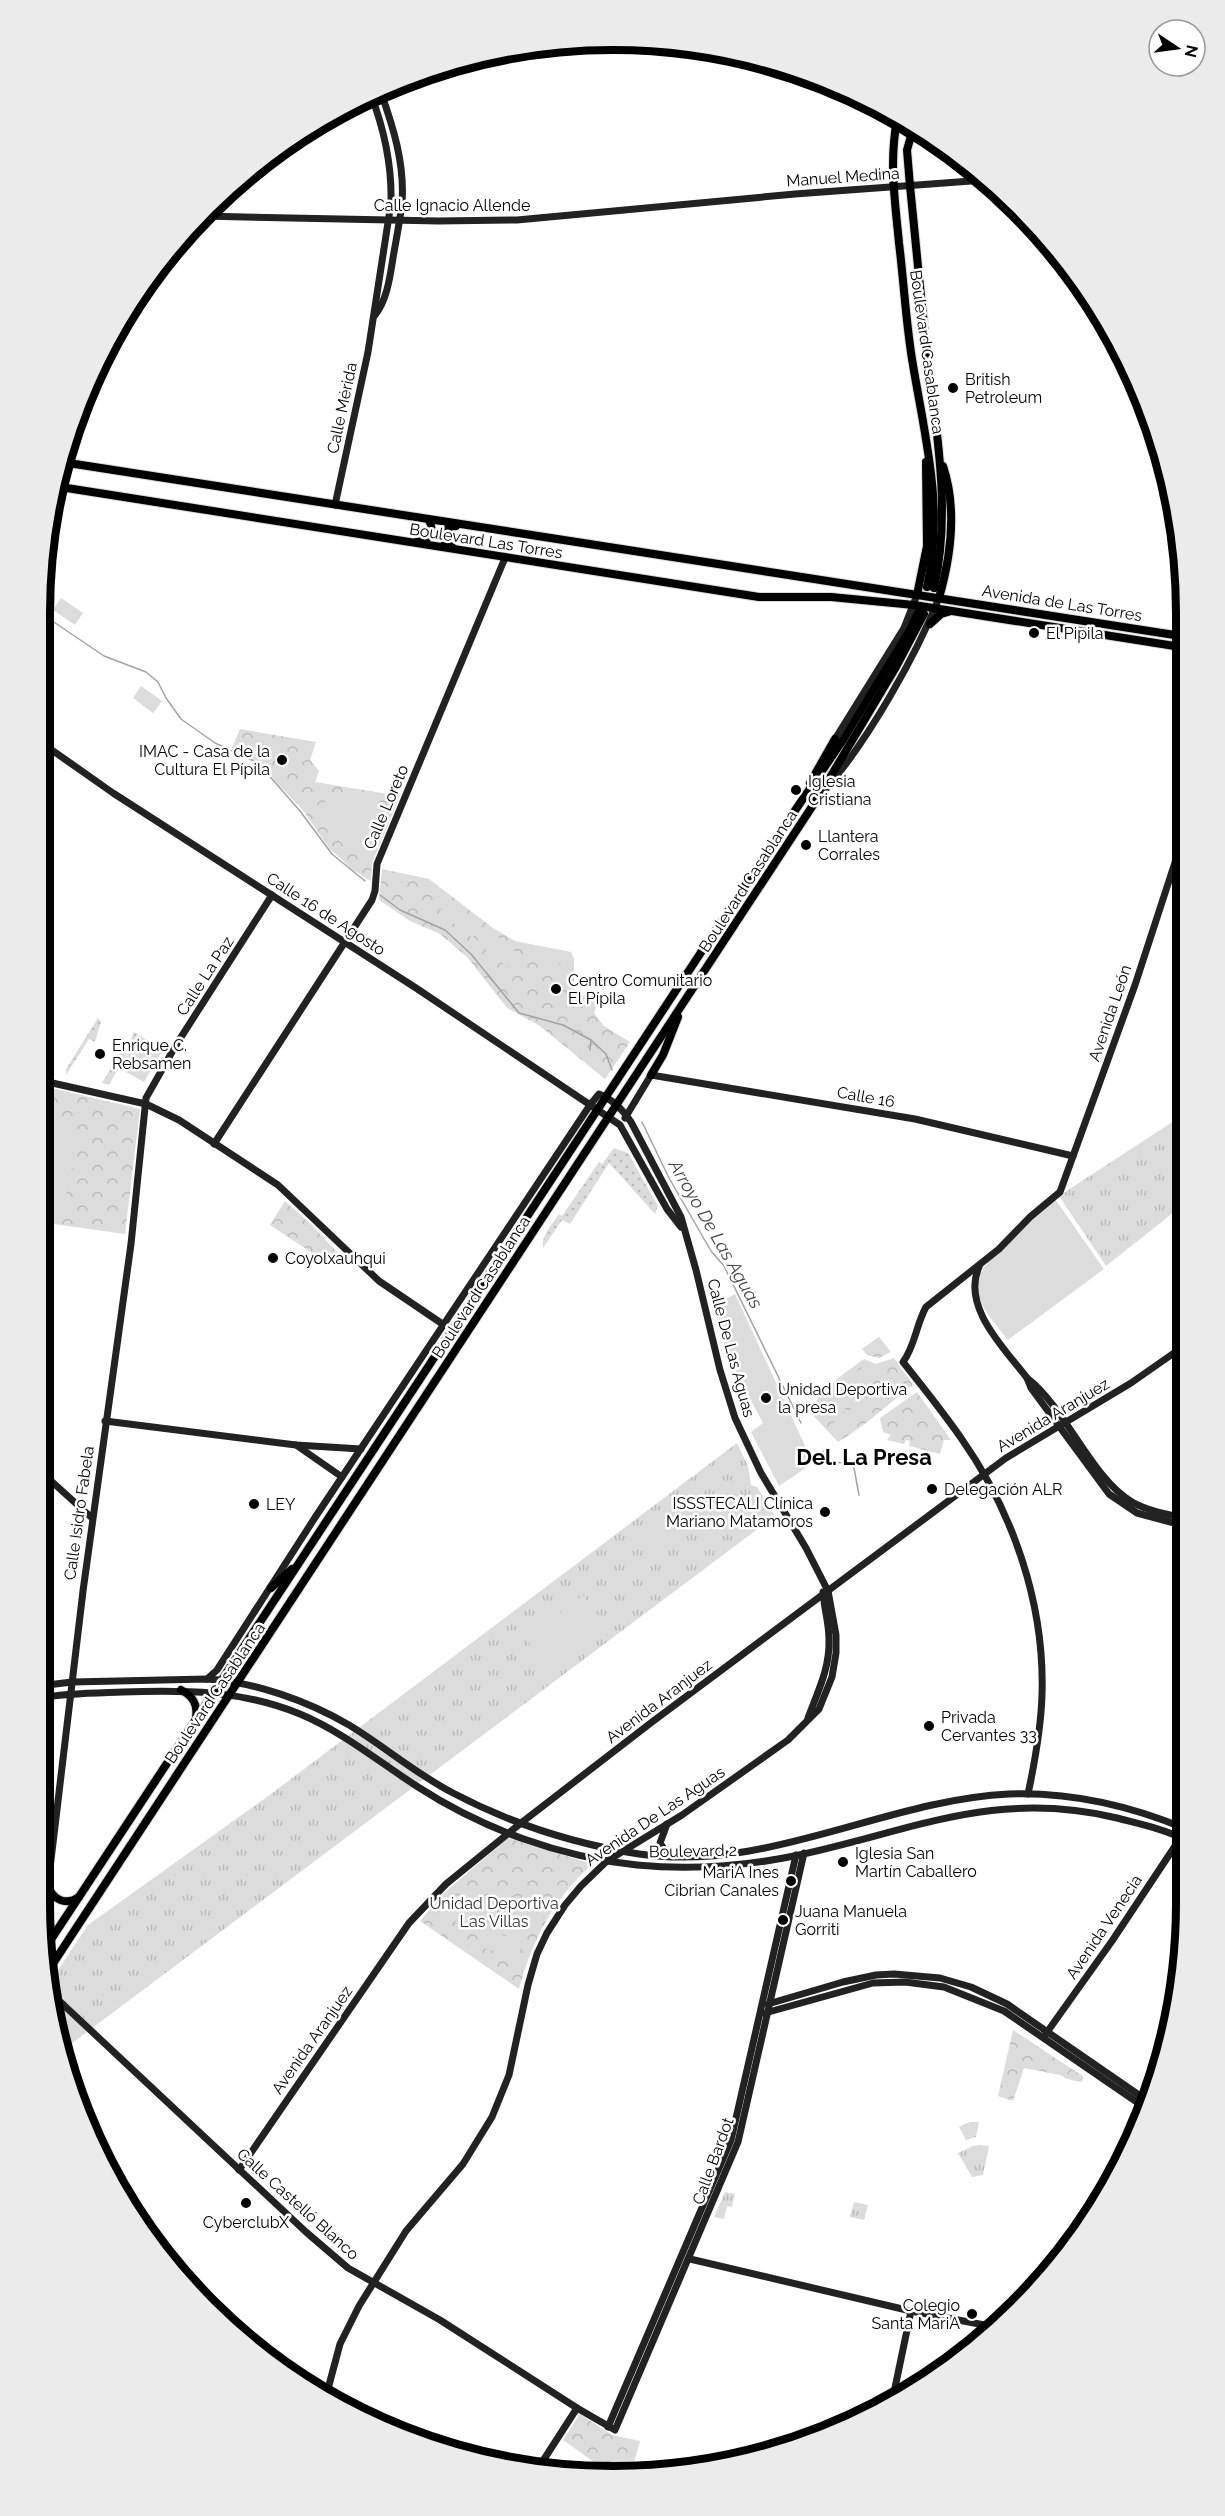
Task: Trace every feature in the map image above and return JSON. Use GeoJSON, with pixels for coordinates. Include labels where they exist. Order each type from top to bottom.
{"type":"FeatureCollection","features":[{"type":"Feature","properties":{"kind":"main road","name":"Boulevard Casablanca"},"geometry":{"type":"LineString","coordinates":[[896,126],[892,145],[893,187],[913,363],[935,509],[930,587],[941,554],[943,513],[910,186],[908,150],[911,136]]}},
{"type":"Feature","properties":{"kind":"main road"},"geometry":{"type":"LineString","coordinates":[[938,450],[945,471],[951,523],[949,557],[939,598]]}},
{"type":"Feature","properties":{"kind":"main road"},"geometry":{"type":"LineString","coordinates":[[918,595],[927,546],[925,480],[928,452]]}},
{"type":"Feature","properties":{"kind":"main road","name":"Boulevard Las Torres"},"geometry":{"type":"LineString","coordinates":[[70,463],[939,598]]}},
{"type":"Feature","properties":{"kind":"main road","name":"Boulevard Las Torres"},"geometry":{"type":"LineString","coordinates":[[64,488],[759,597],[831,597],[919,611],[935,608]]}},
{"type":"Feature","properties":{"kind":"main road"},"geometry":{"type":"LineString","coordinates":[[409,542],[422,541],[429,537],[432,530],[429,520]]}},
{"type":"Feature","properties":{"kind":"main road"},"geometry":{"type":"LineString","coordinates":[[458,550],[445,543],[444,533],[448,528],[463,525]]}},
{"type":"Feature","properties":{"kind":"main road","name":"Avenida de Las Torres"},"geometry":{"type":"LineString","coordinates":[[939,598],[1175,635]]}},
{"type":"Feature","properties":{"kind":"main road","name":"Avenida de Las Torres"},"geometry":{"type":"LineString","coordinates":[[935,608],[1175,646]]}},
{"type":"Feature","properties":{"kind":"main road","name":"Boulevard Casablanca"},"geometry":{"type":"LineString","coordinates":[[51,1940],[807,793],[830,762],[919,611]]}},
{"type":"Feature","properties":{"kind":"main road","name":"Boulevard Casablanca"},"geometry":{"type":"LineString","coordinates":[[53,1964],[819,796],[896,667],[919,611]]}},
{"type":"Feature","properties":{"kind":"main road"},"geometry":{"type":"LineString","coordinates":[[930,624],[943,613],[954,611]]}},
{"type":"Feature","properties":{"kind":"main road"},"geometry":{"type":"LineString","coordinates":[[807,793],[813,776],[836,739]]}},
{"type":"Feature","properties":{"kind":"main road"},"geometry":{"type":"LineString","coordinates":[[651,1075],[663,1055],[683,1005]]}},
{"type":"Feature","properties":{"kind":"main road"},"geometry":{"type":"LineString","coordinates":[[271,1588],[302,1560]]}},
{"type":"Feature","properties":{"kind":"main road"},"geometry":{"type":"LineString","coordinates":[[181,1690],[187,1693],[196,1704],[194,1724]]}},
{"type":"Feature","properties":{"kind":"main road"},"geometry":{"type":"LineString","coordinates":[[50,1891],[58,1900],[70,1901],[81,1896]]}},
{"type":"Feature","properties":{"kind":"street"},"geometry":{"type":"LineString","coordinates":[[379,306],[392,265],[399,220],[402,174],[396,140],[383,99]]}},
{"type":"Feature","properties":{"kind":"street"},"geometry":{"type":"LineString","coordinates":[[373,103],[391,174],[391,203],[379,306]]}},
{"type":"Feature","properties":{"kind":"street","name":"Manuel Medina"},"geometry":{"type":"LineString","coordinates":[[704,202],[974,181]]}},
{"type":"Feature","properties":{"kind":"street","name":"Calle Ignacio Allende"},"geometry":{"type":"LineString","coordinates":[[212,216],[517,220],[704,202]]}},
{"type":"Feature","properties":{"kind":"street","name":"Calle Mérida"},"geometry":{"type":"LineString","coordinates":[[335,505],[374,317],[379,306]]}},
{"type":"Feature","properties":{"kind":"street","name":"Calle Loreto"},"geometry":{"type":"LineString","coordinates":[[214,1144],[374,895],[377,864],[505,558]]}},
{"type":"Feature","properties":{"kind":"street"},"geometry":{"type":"LineString","coordinates":[[836,739],[904,628],[919,611],[918,595]]}},
{"type":"Feature","properties":{"kind":"street"},"geometry":{"type":"LineString","coordinates":[[819,796],[840,773],[883,705],[930,624],[939,598]]}},
{"type":"Feature","properties":{"kind":"street","name":"Calle 16 de Agosto"},"geometry":{"type":"LineString","coordinates":[[50,749],[113,793],[344,941],[598,1111]]}},
{"type":"Feature","properties":{"kind":"street","name":"Avenida León"},"geometry":{"type":"LineString","coordinates":[[983,1475],[962,1438],[903,1362],[926,1307],[980,1265],[1057,1194],[1074,1156],[1135,985],[1175,862]]}},
{"type":"Feature","properties":{"kind":"street","name":"Calle La Paz"},"geometry":{"type":"LineString","coordinates":[[146,1104],[148,1093],[176,1045],[272,895]]}},
{"type":"Feature","properties":{"kind":"street"},"geometry":{"type":"LineString","coordinates":[[620,1125],[651,1075]]}},
{"type":"Feature","properties":{"kind":"street","name":"Calle 16"},"geometry":{"type":"LineString","coordinates":[[651,1075],[915,1119],[1074,1156]]}},
{"type":"Feature","properties":{"kind":"street"},"geometry":{"type":"LineString","coordinates":[[50,1082],[146,1104],[179,1120],[285,1191],[379,1281],[444,1325]]}},
{"type":"Feature","properties":{"kind":"street"},"geometry":{"type":"LineString","coordinates":[[207,1679],[217,1670],[342,1477],[590,1105],[599,1094],[607,1098]]}},
{"type":"Feature","properties":{"kind":"street","name":"Calle De Las Aguas"},"geometry":{"type":"LineString","coordinates":[[607,1098],[627,1116],[678,1210],[696,1270],[727,1395],[745,1440]]}},
{"type":"Feature","properties":{"kind":"street","name":"Calle Isidro Fabela"},"geometry":{"type":"LineString","coordinates":[[50,1867],[92,1518],[131,1244],[146,1104]]}},
{"type":"Feature","properties":{"kind":"street","name":"Calle De Las Aguas"},"geometry":{"type":"LineString","coordinates":[[598,1111],[620,1125],[667,1209],[682,1229]]}},
{"type":"Feature","properties":{"kind":"street"},"geometry":{"type":"LineString","coordinates":[[980,1265],[974,1278],[974,1291],[979,1308],[990,1328],[1027,1378],[1031,1388],[1108,1481],[1126,1498],[1147,1509],[1175,1516]]}},
{"type":"Feature","properties":{"kind":"street","name":"Avenida Aranjuez"},"geometry":{"type":"LineString","coordinates":[[239,2170],[417,1912],[446,1884],[521,1823],[983,1475],[1022,1447],[1131,1383],[1175,1352]]}},
{"type":"Feature","properties":{"kind":"street"},"geometry":{"type":"LineString","coordinates":[[105,1421],[296,1445],[361,1449]]}},
{"type":"Feature","properties":{"kind":"street"},"geometry":{"type":"LineString","coordinates":[[1061,1423],[1102,1485],[1116,1500],[1137,1513],[1175,1523]]}},
{"type":"Feature","properties":{"kind":"street","name":"Avenida De Las Aguas"},"geometry":{"type":"LineString","coordinates":[[328,2389],[343,2336],[373,2283],[406,2231],[463,2164],[489,2123],[509,2075],[529,1981],[541,1944],[572,1895],[607,1861],[667,1824],[778,1748],[819,1708],[825,1698],[835,1660],[835,1626],[825,1593],[806,1548],[771,1492],[745,1440]]}},
{"type":"Feature","properties":{"kind":"street"},"geometry":{"type":"LineString","coordinates":[[296,1445],[342,1477]]}},
{"type":"Feature","properties":{"kind":"street"},"geometry":{"type":"LineString","coordinates":[[983,1475],[1006,1518],[1022,1558],[1029,1581],[1038,1630],[1042,1692],[1041,1717],[1028,1794]]}},
{"type":"Feature","properties":{"kind":"street"},"geometry":{"type":"LineString","coordinates":[[50,1480],[92,1518]]}},
{"type":"Feature","properties":{"kind":"street","name":"Boulevard 2"},"geometry":{"type":"LineString","coordinates":[[50,1685],[72,1682],[207,1679],[238,1683],[295,1700],[347,1724],[452,1793],[521,1823],[582,1842],[624,1851],[674,1856],[750,1851],[785,1845],[943,1804],[1007,1794],[1088,1800],[1160,1819],[1175,1825]]}},
{"type":"Feature","properties":{"kind":"street","name":"Boulevard 2"},"geometry":{"type":"LineString","coordinates":[[50,1697],[181,1690],[216,1692],[298,1713],[345,1737],[444,1802],[483,1823],[564,1851],[607,1861],[655,1866],[751,1863],[800,1854],[944,1817],[1011,1808],[1060,1809],[1098,1814],[1175,1836]]}},
{"type":"Feature","properties":{"kind":"street"},"geometry":{"type":"LineString","coordinates":[[50,1814],[55,1818]]}},
{"type":"Feature","properties":{"kind":"street"},"geometry":{"type":"LineString","coordinates":[[667,1824],[660,1843],[664,1850],[674,1856]]}},
{"type":"Feature","properties":{"kind":"street","name":"Avenida Venecia"},"geometry":{"type":"LineString","coordinates":[[1045,2035],[1175,1850]]}},
{"type":"Feature","properties":{"kind":"street","name":"Calle Bardot"},"geometry":{"type":"LineString","coordinates":[[649,2343],[690,2259],[738,2142],[770,2003],[800,1854]]}},
{"type":"Feature","properties":{"kind":"street","name":"Calle Bardot"},"geometry":{"type":"LineString","coordinates":[[612,2429],[728,2147],[800,1854]]}},
{"type":"Feature","properties":{"kind":"street"},"geometry":{"type":"LineString","coordinates":[[762,2006],[869,1977],[894,1974],[940,1978],[978,1990],[1007,2004],[1045,2035],[1139,2103]]}},
{"type":"Feature","properties":{"kind":"street"},"geometry":{"type":"LineString","coordinates":[[760,2014],[873,1983],[920,1983],[944,1987],[1004,2011],[1141,2097]]}},
{"type":"Feature","properties":{"kind":"street","name":"Calle Castelló Blanco"},"geometry":{"type":"LineString","coordinates":[[58,2001],[348,2268],[440,2320],[612,2429]]}},
{"type":"Feature","properties":{"kind":"street"},"geometry":{"type":"LineString","coordinates":[[690,2259],[911,2311],[986,2325]]}},
{"type":"Feature","properties":{"kind":"street"},"geometry":{"type":"LineString","coordinates":[[894,2391],[911,2311]]}},
{"type":"Feature","properties":{"kind":"street"},"geometry":{"type":"LineString","coordinates":[[542,2462],[577,2408]]}},
{"type":"Feature","properties":{"kind":"green space"},"geometry":{"type":"Polygon","coordinates":[[[61,598],[83,613],[75,625],[53,610],[61,598]]]}},
{"type":"Feature","properties":{"kind":"green space"},"geometry":{"type":"Polygon","coordinates":[[[141,686],[162,701],[153,713],[133,698],[141,686]]]}},
{"type":"Feature","properties":{"kind":"green space"},"geometry":{"type":"Polygon","coordinates":[[[240,729],[316,742],[310,760],[319,771],[315,782],[400,796],[372,863],[371,881],[353,870],[329,848],[303,810],[266,769],[232,748],[240,729]]]}},
{"type":"Feature","properties":{"kind":"green space"},"geometry":{"type":"Polygon","coordinates":[[[325,791],[381,802],[383,808],[367,859],[347,848],[333,833],[326,815],[325,791]]]}},
{"type":"Feature","properties":{"kind":"green space"},"geometry":{"type":"Polygon","coordinates":[[[382,869],[429,879],[493,928],[515,941],[571,952],[574,959],[574,993],[598,1000],[594,1013],[604,1026],[630,1042],[605,1079],[540,1026],[507,1008],[467,957],[440,934],[410,921],[379,900],[382,869]]]}},
{"type":"Feature","properties":{"kind":"green space"},"geometry":{"type":"Polygon","coordinates":[[[449,899],[482,925],[472,938],[439,912],[449,899]]]}},
{"type":"Feature","properties":{"kind":"green space"},"geometry":{"type":"Polygon","coordinates":[[[495,935],[528,962],[518,976],[484,948],[495,935]]]}},
{"type":"Feature","properties":{"kind":"green space"},"geometry":{"type":"Polygon","coordinates":[[[532,945],[554,950],[552,960],[530,955],[532,945]]]}},
{"type":"Feature","properties":{"kind":"green space"},"geometry":{"type":"Polygon","coordinates":[[[566,959],[573,969],[556,982],[549,972],[566,959]]]}},
{"type":"Feature","properties":{"kind":"green space"},"geometry":{"type":"Polygon","coordinates":[[[98,1018],[101,1022],[95,1042],[89,1039],[66,1075],[66,1069],[98,1018]]]}},
{"type":"Feature","properties":{"kind":"green space"},"geometry":{"type":"Polygon","coordinates":[[[134,1032],[138,1034],[109,1085],[102,1083],[121,1051],[128,1046],[134,1032]]]}},
{"type":"Feature","properties":{"kind":"green space"},"geometry":{"type":"Polygon","coordinates":[[[139,1035],[163,1050],[144,1082],[119,1068],[139,1035]]]}},
{"type":"Feature","properties":{"kind":"green space"},"geometry":{"type":"Polygon","coordinates":[[[50,1088],[140,1109],[125,1234],[50,1224],[50,1088]]]}},
{"type":"Feature","properties":{"kind":"green space"},"geometry":{"type":"Polygon","coordinates":[[[1175,1120],[1175,1211],[1106,1266],[1059,1196],[1175,1120]]]}},
{"type":"Feature","properties":{"kind":"green space"},"geometry":{"type":"Polygon","coordinates":[[[50,1123],[83,1130],[79,1149],[50,1143],[50,1123]]]}},
{"type":"Feature","properties":{"kind":"green space"},"geometry":{"type":"Polygon","coordinates":[[[50,1148],[75,1154],[60,1224],[50,1222],[50,1148]]]}},
{"type":"Feature","properties":{"kind":"green space"},"geometry":{"type":"Polygon","coordinates":[[[614,1148],[628,1153],[658,1206],[655,1214],[609,1163],[570,1224],[562,1220],[543,1248],[545,1235],[553,1222],[559,1214],[562,1216],[599,1162],[602,1164],[614,1148]]]}},
{"type":"Feature","properties":{"kind":"green space"},"geometry":{"type":"Polygon","coordinates":[[[1055,1199],[1104,1269],[1008,1340],[980,1300],[977,1284],[980,1275],[997,1252],[1055,1199]]]}},
{"type":"Feature","properties":{"kind":"green space"},"geometry":{"type":"Polygon","coordinates":[[[285,1201],[340,1255],[332,1266],[270,1225],[285,1201]]]}},
{"type":"Feature","properties":{"kind":"green space"},"geometry":{"type":"Polygon","coordinates":[[[108,1215],[117,1217],[119,1221],[117,1230],[106,1228],[108,1215]]]}},
{"type":"Feature","properties":{"kind":"green space","name":"Unidad Deportiva la presa"},"geometry":{"type":"Polygon","coordinates":[[[735,1294],[813,1463],[779,1486],[751,1432],[763,1423],[726,1353],[717,1310],[727,1298],[735,1294]]]}},
{"type":"Feature","properties":{"kind":"green space"},"geometry":{"type":"Polygon","coordinates":[[[879,1337],[891,1352],[879,1358],[867,1355],[862,1349],[879,1337]]]}},
{"type":"Feature","properties":{"kind":"green space"},"geometry":{"type":"Polygon","coordinates":[[[894,1358],[913,1385],[838,1442],[810,1412],[815,1403],[834,1382],[864,1359],[876,1364],[894,1358]]]}},
{"type":"Feature","properties":{"kind":"green space"},"geometry":{"type":"Polygon","coordinates":[[[866,1365],[877,1380],[850,1399],[839,1384],[866,1365]]]}},
{"type":"Feature","properties":{"kind":"green space"},"geometry":{"type":"Polygon","coordinates":[[[886,1384],[892,1394],[872,1408],[866,1398],[886,1384]]]}},
{"type":"Feature","properties":{"kind":"green space"},"geometry":{"type":"Polygon","coordinates":[[[832,1391],[846,1410],[836,1417],[822,1398],[832,1391]]]}},
{"type":"Feature","properties":{"kind":"green space"},"geometry":{"type":"Polygon","coordinates":[[[917,1392],[951,1440],[944,1440],[940,1454],[909,1446],[910,1441],[906,1440],[904,1444],[887,1440],[891,1435],[883,1432],[880,1418],[917,1392]]]}},
{"type":"Feature","properties":{"kind":"green space"},"geometry":{"type":"Polygon","coordinates":[[[862,1401],[869,1407],[870,1415],[841,1436],[833,1433],[831,1424],[862,1401]]]}},
{"type":"Feature","properties":{"kind":"green space"},"geometry":{"type":"Polygon","coordinates":[[[737,1443],[748,1466],[751,1485],[757,1487],[775,1516],[68,2046],[54,1976],[88,1925],[267,1797],[737,1443]]]}},
{"type":"Feature","properties":{"kind":"green space"},"geometry":{"type":"Polygon","coordinates":[[[670,1510],[685,1530],[653,1555],[637,1536],[670,1510]]]}},
{"type":"Feature","properties":{"kind":"green space"},"geometry":{"type":"Polygon","coordinates":[[[583,1595],[606,1625],[548,1668],[526,1639],[583,1595]]]}},
{"type":"Feature","properties":{"kind":"green space","name":"Unidad Deportiva Las Villas"},"geometry":{"type":"Polygon","coordinates":[[[508,1838],[592,1864],[566,1892],[546,1921],[531,1952],[519,1989],[420,1921],[444,1893],[508,1838]]]}},
{"type":"Feature","properties":{"kind":"green space"},"geometry":{"type":"Polygon","coordinates":[[[466,1887],[492,1906],[471,1933],[446,1914],[466,1887]]]}},
{"type":"Feature","properties":{"kind":"green space"},"geometry":{"type":"Polygon","coordinates":[[[502,1899],[523,1904],[520,1914],[499,1909],[502,1899]]]}},
{"type":"Feature","properties":{"kind":"green space"},"geometry":{"type":"Polygon","coordinates":[[[503,1914],[525,1919],[522,1929],[501,1924],[503,1914]]]}},
{"type":"Feature","properties":{"kind":"green space"},"geometry":{"type":"Polygon","coordinates":[[[481,1930],[522,1940],[518,1957],[477,1947],[481,1930]]]}},
{"type":"Feature","properties":{"kind":"green space"},"geometry":{"type":"Polygon","coordinates":[[[1013,2030],[1083,2076],[1083,2080],[1080,2082],[1060,2075],[1024,2068],[1013,2101],[998,2096],[1013,2030]]]}},
{"type":"Feature","properties":{"kind":"green space"},"geometry":{"type":"Polygon","coordinates":[[[970,2122],[979,2122],[976,2137],[966,2140],[959,2127],[970,2122]]]}},
{"type":"Feature","properties":{"kind":"green space"},"geometry":{"type":"Polygon","coordinates":[[[980,2145],[989,2146],[983,2175],[972,2177],[958,2153],[980,2145]]]}},
{"type":"Feature","properties":{"kind":"green space"},"geometry":{"type":"Polygon","coordinates":[[[725,2192],[735,2194],[732,2207],[727,2206],[724,2219],[714,2217],[725,2192]]]}},
{"type":"Feature","properties":{"kind":"green space"},"geometry":{"type":"Polygon","coordinates":[[[854,2202],[868,2205],[864,2220],[850,2217],[854,2202]]]}},
{"type":"Feature","properties":{"kind":"green space"},"geometry":{"type":"Polygon","coordinates":[[[580,2414],[612,2435],[640,2441],[633,2465],[613,2466],[594,2462],[563,2440],[580,2414]]]}},
{"type":"Feature","properties":{"kind":"waterway","name":"Arroyo De Las Aguas"},"geometry":{"type":"LineString","coordinates":[[50,619],[104,656],[146,672],[158,682],[181,719],[215,743],[256,762],[300,811],[332,854],[365,881]]}},
{"type":"Feature","properties":{"kind":"waterway","name":"Arroyo De Las Aguas"},"geometry":{"type":"LineString","coordinates":[[380,895],[400,910],[445,930],[471,954],[519,1013],[563,1025],[591,1040],[590,1050]]}},
{"type":"Feature","properties":{"kind":"waterway"},"geometry":{"type":"LineString","coordinates":[[591,1040],[606,1054],[612,1070]]}},
{"type":"Feature","properties":{"kind":"waterway","name":"Arroyo De Las Aguas"},"geometry":{"type":"LineString","coordinates":[[642,1122],[669,1178],[711,1251],[724,1266],[801,1423]]}},
{"type":"Feature","properties":{"kind":"waterway"},"geometry":{"type":"LineString","coordinates":[[823,1451],[834,1462],[851,1464],[854,1468],[859,1495]]}},
{"type":"Feature","properties":{"kind":"place","name":"British Petroleum"},"geometry":{"type":"Point","coordinates":[953,388]}},
{"type":"Feature","properties":{"kind":"place","name":"El Pipila"},"geometry":{"type":"Point","coordinates":[1034,633]}},
{"type":"Feature","properties":{"kind":"place","name":"IMAC - Casa de la Cultura El Pípila"},"geometry":{"type":"Point","coordinates":[282,760]}},
{"type":"Feature","properties":{"kind":"place","name":"Iglesia Cristiana"},"geometry":{"type":"Point","coordinates":[796,790]}},
{"type":"Feature","properties":{"kind":"place","name":"Llantera Corrales"},"geometry":{"type":"Point","coordinates":[806,845]}},
{"type":"Feature","properties":{"kind":"place","name":"Centro Comunitario El Pípila"},"geometry":{"type":"Point","coordinates":[556,989]}},
{"type":"Feature","properties":{"kind":"place","name":"Enrique C. Rebsamen"},"geometry":{"type":"Point","coordinates":[100,1054]}},
{"type":"Feature","properties":{"kind":"place","name":"Coyolxauhqui"},"geometry":{"type":"Point","coordinates":[273,1258]}},
{"type":"Feature","properties":{"kind":"place","name":"Unidad Deportiva la presa"},"geometry":{"type":"Point","coordinates":[766,1398]}},
{"type":"Feature","properties":{"kind":"place","name":"Delegación ALR"},"geometry":{"type":"Point","coordinates":[932,1489]}},
{"type":"Feature","properties":{"kind":"place","name":"LEY"},"geometry":{"type":"Point","coordinates":[254,1504]}},
{"type":"Feature","properties":{"kind":"place","name":"ISSSTECALI Clínica Mariano Matamoros"},"geometry":{"type":"Point","coordinates":[825,1512]}},
{"type":"Feature","properties":{"kind":"place","name":"Privada Cervantes 33"},"geometry":{"type":"Point","coordinates":[929,1726]}},
{"type":"Feature","properties":{"kind":"place","name":"Iglesia San Martín Caballero"},"geometry":{"type":"Point","coordinates":[843,1862]}},
{"type":"Feature","properties":{"kind":"place","name":"MariA Ines Cibrian Canales"},"geometry":{"type":"Point","coordinates":[791,1881]}},
{"type":"Feature","properties":{"kind":"place","name":"Juana Manuela Gorriti"},"geometry":{"type":"Point","coordinates":[783,1920]}},
{"type":"Feature","properties":{"kind":"place","name":"CyberclubX"},"geometry":{"type":"Point","coordinates":[246,2203]}},
{"type":"Feature","properties":{"kind":"place","name":"Colegio Santa MariA"},"geometry":{"type":"Point","coordinates":[972,2314]}},
{"type":"Feature","properties":{"kind":"district","name":"Del. La Presa"},"geometry":{"type":"Point","coordinates":[864,1457]}}]}
